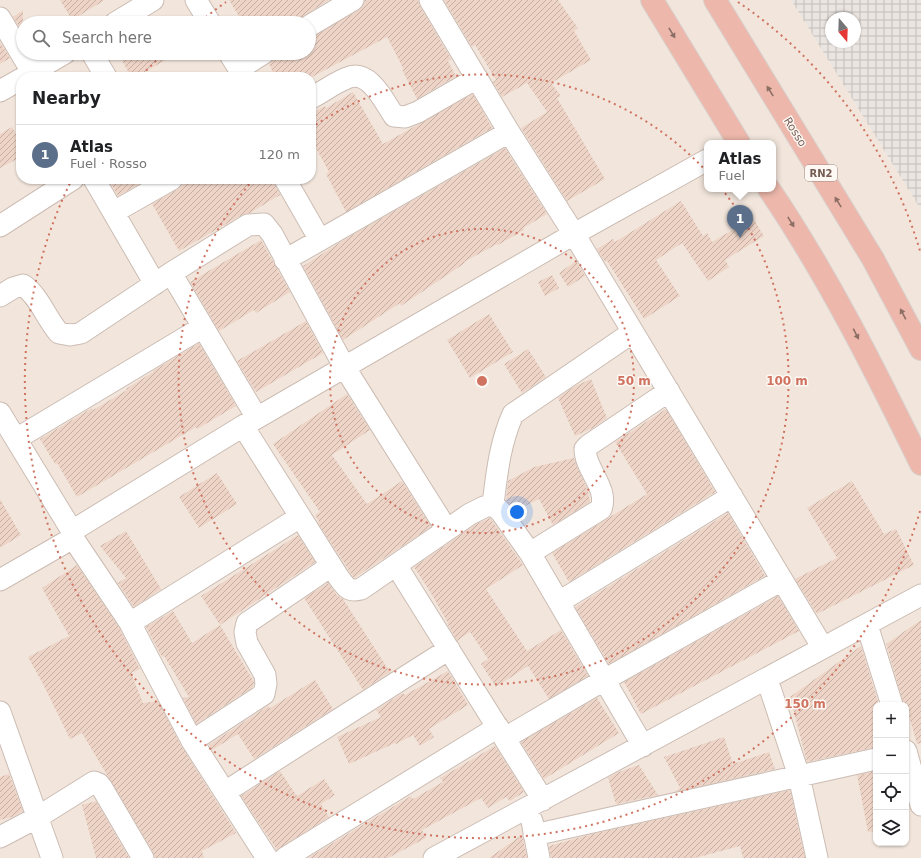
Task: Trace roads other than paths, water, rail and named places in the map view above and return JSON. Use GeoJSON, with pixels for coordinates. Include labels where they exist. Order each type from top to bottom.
{"type":"FeatureCollection","features":[{"type":"Feature","properties":{"kind":"highway"},"geometry":{"type":"LineString","coordinates":[[652,0],[736,140]]}},
{"type":"Feature","properties":{"kind":"highway","name":"Rosso"},"geometry":{"type":"LineString","coordinates":[[715,0],[873,259],[921,349]]}},
{"type":"Feature","properties":{"kind":"highway"},"geometry":{"type":"LineString","coordinates":[[772,192],[852,328],[921,464]]}},
{"type":"Feature","properties":{"kind":"street"},"geometry":{"type":"LineString","coordinates":[[122,16],[132,6],[153,0]]}},
{"type":"Feature","properties":{"kind":"street"},"geometry":{"type":"LineString","coordinates":[[196,0],[206,16]]}},
{"type":"Feature","properties":{"kind":"street"},"geometry":{"type":"LineString","coordinates":[[316,22],[354,0]]}},
{"type":"Feature","properties":{"kind":"street"},"geometry":{"type":"LineString","coordinates":[[430,0],[509,132],[574,234],[823,648]]}},
{"type":"Feature","properties":{"kind":"street"},"geometry":{"type":"LineString","coordinates":[[0,18],[16,54]]}},
{"type":"Feature","properties":{"kind":"street"},"geometry":{"type":"LineString","coordinates":[[19,60],[24,72]]}},
{"type":"Feature","properties":{"kind":"street"},"geometry":{"type":"LineString","coordinates":[[33,72],[53,60]]}},
{"type":"Feature","properties":{"kind":"street"},"geometry":{"type":"LineString","coordinates":[[96,60],[103,72]]}},
{"type":"Feature","properties":{"kind":"street"},"geometry":{"type":"LineString","coordinates":[[238,66],[250,60]]}},
{"type":"Feature","properties":{"kind":"street"},"geometry":{"type":"LineString","coordinates":[[316,95],[348,77],[363,77],[373,85],[394,116],[406,117],[418,112],[477,78]]}},
{"type":"Feature","properties":{"kind":"street"},"geometry":{"type":"LineString","coordinates":[[0,91],[16,82]]}},
{"type":"Feature","properties":{"kind":"street"},"geometry":{"type":"LineString","coordinates":[[285,260],[509,132]]}},
{"type":"Feature","properties":{"kind":"street"},"geometry":{"type":"LineString","coordinates":[[0,580],[250,422],[574,234],[704,162]]}},
{"type":"Feature","properties":{"kind":"street"},"geometry":{"type":"LineString","coordinates":[[0,226],[65,184]]}},
{"type":"Feature","properties":{"kind":"street"},"geometry":{"type":"LineString","coordinates":[[97,184],[114,212],[163,279],[203,327],[250,422],[300,517],[347,589],[362,589],[470,514],[493,504]]}},
{"type":"Feature","properties":{"kind":"street"},"geometry":{"type":"LineString","coordinates":[[114,212],[162,184]]}},
{"type":"Feature","properties":{"kind":"street"},"geometry":{"type":"LineString","coordinates":[[288,184],[320,240]]}},
{"type":"Feature","properties":{"kind":"street"},"geometry":{"type":"LineString","coordinates":[[0,296],[13,288],[23,285],[34,295],[51,324],[59,334],[70,335],[80,333],[248,225],[264,224],[272,234],[345,368],[447,530]]}},
{"type":"Feature","properties":{"kind":"street"},"geometry":{"type":"LineString","coordinates":[[16,439],[203,327]]}},
{"type":"Feature","properties":{"kind":"street"},"geometry":{"type":"LineString","coordinates":[[493,504],[498,461],[507,428],[513,414],[633,332]]}},
{"type":"Feature","properties":{"kind":"street"},"geometry":{"type":"LineString","coordinates":[[530,553],[601,509],[603,496],[585,458],[585,449],[589,444],[669,391]]}},
{"type":"Feature","properties":{"kind":"street"},"geometry":{"type":"LineString","coordinates":[[0,413],[73,535],[130,623],[192,740],[266,858]]}},
{"type":"Feature","properties":{"kind":"street"},"geometry":{"type":"LineString","coordinates":[[559,602],[732,496]]}},
{"type":"Feature","properties":{"kind":"street"},"geometry":{"type":"LineString","coordinates":[[493,504],[501,512],[530,553],[643,746]]}},
{"type":"Feature","properties":{"kind":"street"},"geometry":{"type":"LineString","coordinates":[[130,623],[300,517]]}},
{"type":"Feature","properties":{"kind":"street"},"geometry":{"type":"LineString","coordinates":[[396,565],[502,733],[536,803],[534,835],[539,858]]}},
{"type":"Feature","properties":{"kind":"street"},"geometry":{"type":"LineString","coordinates":[[192,740],[264,694],[266,684],[265,675],[247,643],[245,632],[247,623],[331,566]]}},
{"type":"Feature","properties":{"kind":"street"},"geometry":{"type":"LineString","coordinates":[[285,858],[502,733],[604,680],[782,580]]}},
{"type":"Feature","properties":{"kind":"street"},"geometry":{"type":"LineString","coordinates":[[434,858],[921,595]]}},
{"type":"Feature","properties":{"kind":"street"},"geometry":{"type":"LineString","coordinates":[[867,625],[891,702]]}},
{"type":"Feature","properties":{"kind":"street"},"geometry":{"type":"LineString","coordinates":[[225,792],[449,649]]}},
{"type":"Feature","properties":{"kind":"street"},"geometry":{"type":"LineString","coordinates":[[767,679],[799,776],[817,858]]}},
{"type":"Feature","properties":{"kind":"street"},"geometry":{"type":"LineString","coordinates":[[0,712],[52,858]]}},
{"type":"Feature","properties":{"kind":"street"},"geometry":{"type":"LineString","coordinates":[[909,752],[921,750]]}},
{"type":"Feature","properties":{"kind":"street"},"geometry":{"type":"LineString","coordinates":[[534,835],[873,760]]}},
{"type":"Feature","properties":{"kind":"street"},"geometry":{"type":"LineString","coordinates":[[909,763],[921,805]]}},
{"type":"Feature","properties":{"kind":"street"},"geometry":{"type":"LineString","coordinates":[[0,838],[38,817],[94,782],[99,784],[142,858]]}},
{"type":"Feature","properties":{"kind":"place","name":"Atlas"},"geometry":{"type":"Point","coordinates":[740,238]}}]}
